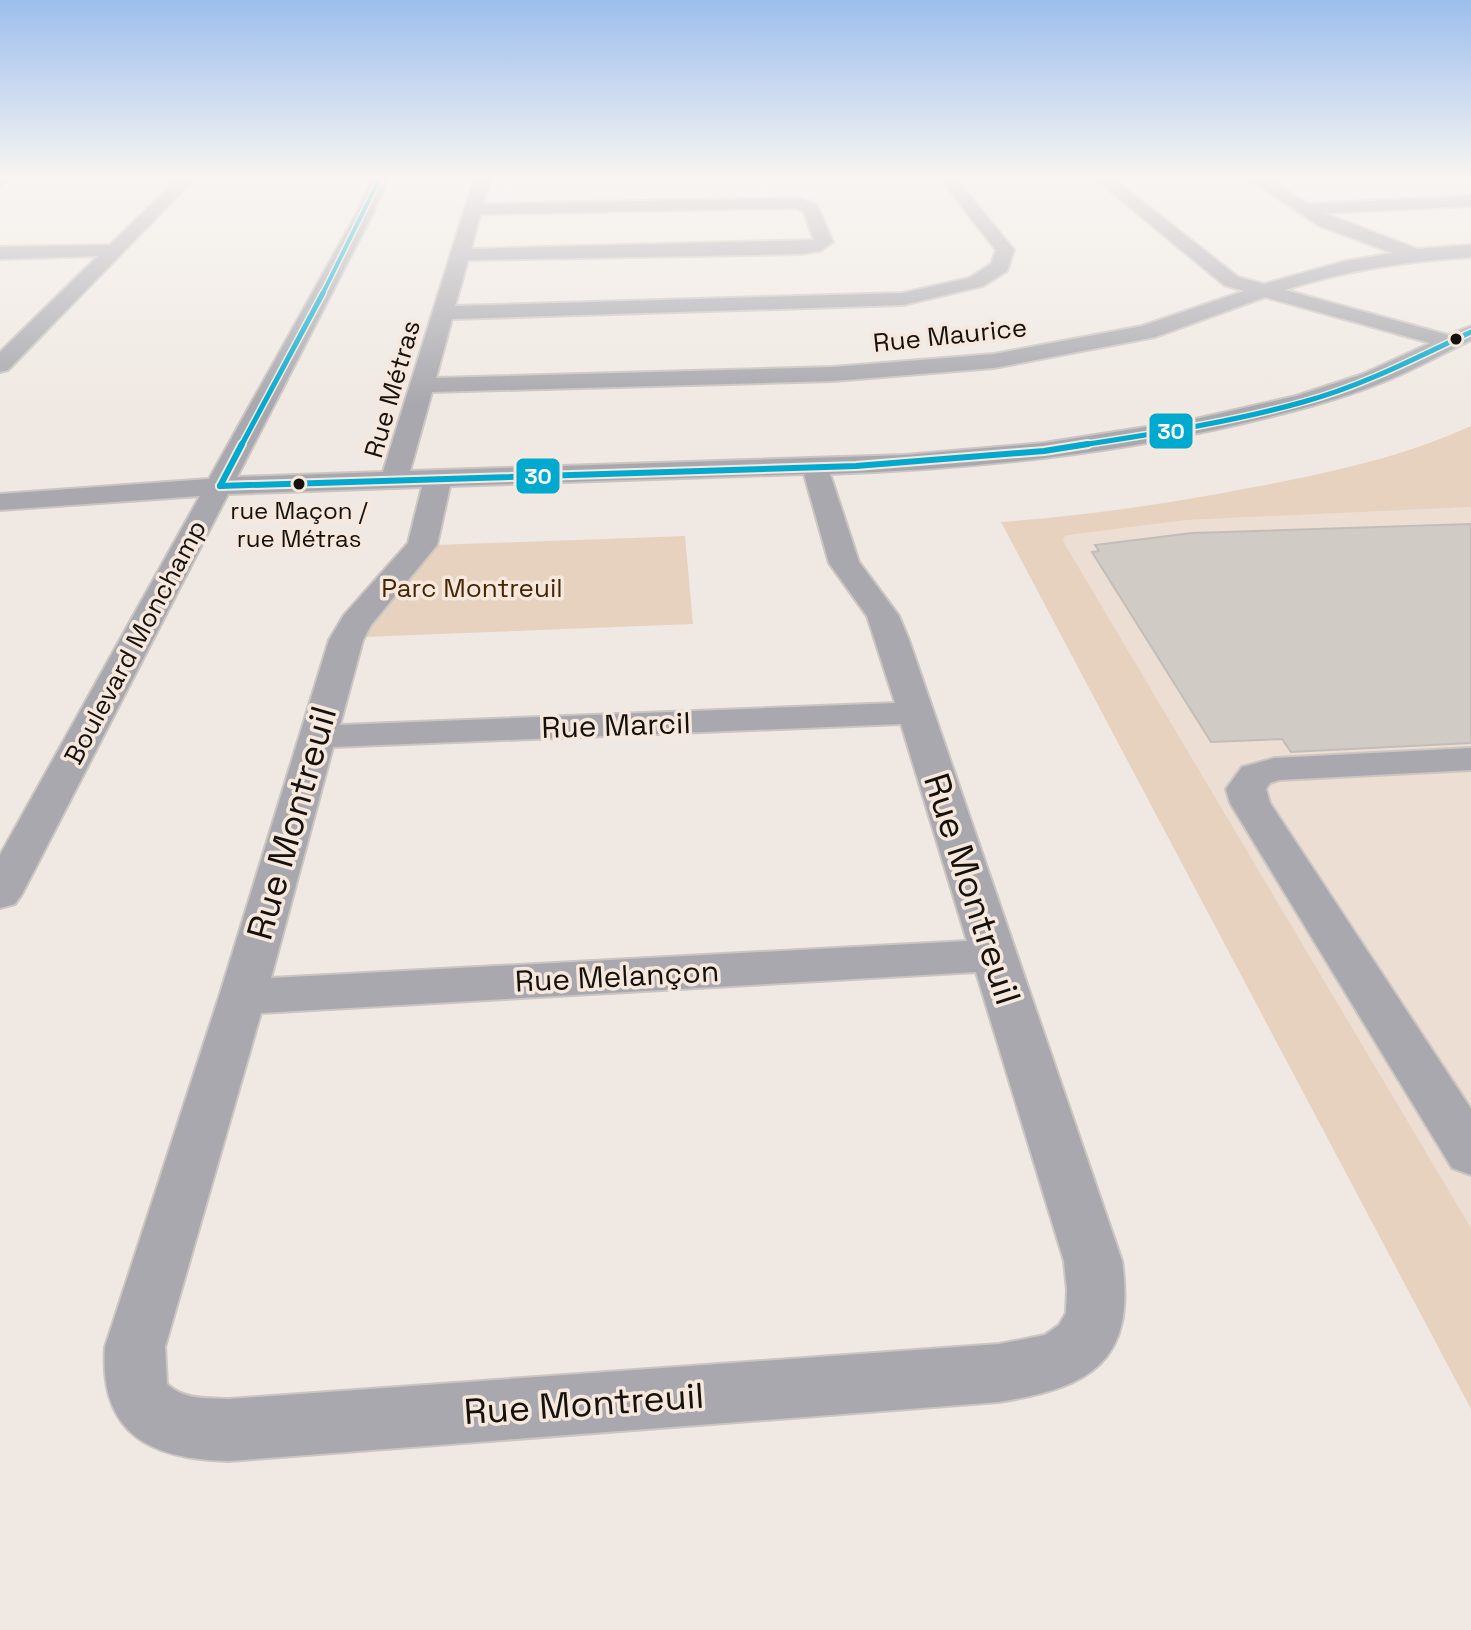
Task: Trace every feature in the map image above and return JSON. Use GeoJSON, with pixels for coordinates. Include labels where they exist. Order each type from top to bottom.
{"type":"FeatureCollection","features":[{"type":"Feature","properties":{"kind":"street"},"geometry":{"type":"LineString","coordinates":[[0,253],[36,252]]}},
{"type":"Feature","properties":{"kind":"street"},"geometry":{"type":"LineString","coordinates":[[0,365],[113,252]]}},
{"type":"Feature","properties":{"kind":"street","name":"Boulevard Monchamp"},"geometry":{"type":"LineString","coordinates":[[0,894],[344,252]]}},
{"type":"Feature","properties":{"kind":"street","name":"Rue Métras"},"geometry":{"type":"LineString","coordinates":[[394,480],[461,252]]}},
{"type":"Feature","properties":{"kind":"street"},"geometry":{"type":"LineString","coordinates":[[460,255],[602,252]]}},
{"type":"Feature","properties":{"kind":"street"},"geometry":{"type":"LineString","coordinates":[[443,313],[871,302],[923,296],[962,287],[995,272],[1003,262],[1005,252]]}},
{"type":"Feature","properties":{"kind":"street"},"geometry":{"type":"LineString","coordinates":[[1193,252],[1217,272],[1261,291],[1459,336]]}},
{"type":"Feature","properties":{"kind":"street"},"geometry":{"type":"LineString","coordinates":[[1406,252],[1415,255]]}},
{"type":"Feature","properties":{"kind":"street","name":"Rue Maurice"},"geometry":{"type":"LineString","coordinates":[[422,385],[833,374],[964,364],[1066,350],[1137,335],[1194,318],[1261,291],[1336,269],[1415,255],[1456,252]]}},
{"type":"Feature","properties":{"kind":"street"},"geometry":{"type":"LineString","coordinates":[[0,502],[220,486],[815,467],[1003,456],[1191,428],[1326,395],[1402,366],[1459,336]]}},
{"type":"Feature","properties":{"kind":"street","name":"Rue Montreuil"},"geometry":{"type":"LineString","coordinates":[[438,479],[422,545],[350,630],[135,1347],[133,1368],[136,1390],[148,1409],[169,1425],[196,1430],[999,1373],[1040,1368],[1067,1358],[1085,1340],[1095,1321],[1099,1295],[1093,1261],[883,616],[844,563],[815,467]]}},
{"type":"Feature","properties":{"kind":"street","name":"Rue Marcil"},"geometry":{"type":"LineString","coordinates":[[317,737],[915,713]]}},
{"type":"Feature","properties":{"kind":"street"},"geometry":{"type":"LineString","coordinates":[[1471,759],[1275,769],[1256,775],[1246,789],[1250,803],[1471,1153]]}},
{"type":"Feature","properties":{"kind":"street","name":"Rue Melançon"},"geometry":{"type":"LineString","coordinates":[[242,997],[993,955]]}},
{"type":"Feature","properties":{"kind":"shaded area"},"geometry":{"type":"Polygon","coordinates":[[[1471,507],[1471,1228],[1063,541],[1065,536],[1076,534],[1187,520],[1471,507]]]}},
{"type":"Feature","properties":{"kind":"green space"},"geometry":{"type":"Polygon","coordinates":[[[1471,426],[1471,507],[1187,520],[1076,534],[1065,536],[1063,541],[1471,1228],[1471,1409],[1001,522],[1156,504],[1305,477],[1390,456],[1471,426]]]}},
{"type":"Feature","properties":{"kind":"green space","name":"Parc Montreuil"},"geometry":{"type":"Polygon","coordinates":[[[685,536],[693,624],[362,637],[436,545],[685,536]]]}},
{"type":"Feature","properties":{"kind":"building"},"geometry":{"type":"Polygon","coordinates":[[[1471,524],[1471,743],[1291,752],[1282,739],[1211,742],[1092,552],[1099,551],[1095,545],[1192,533],[1471,524]]]}},
{"type":"Feature","properties":{"kind":"transit line","name":"30"},"geometry":{"type":"LineString","coordinates":[[220,486],[344,252]]}},
{"type":"Feature","properties":{"kind":"transit line","name":"30"},"geometry":{"type":"LineString","coordinates":[[220,486],[856,466],[1044,451],[1191,428],[1303,402],[1371,379],[1471,332]]}},
{"type":"Feature","properties":{"kind":"place","name":"rue Maçon / rue Métras"},"geometry":{"type":"Point","coordinates":[299,484]}}]}
